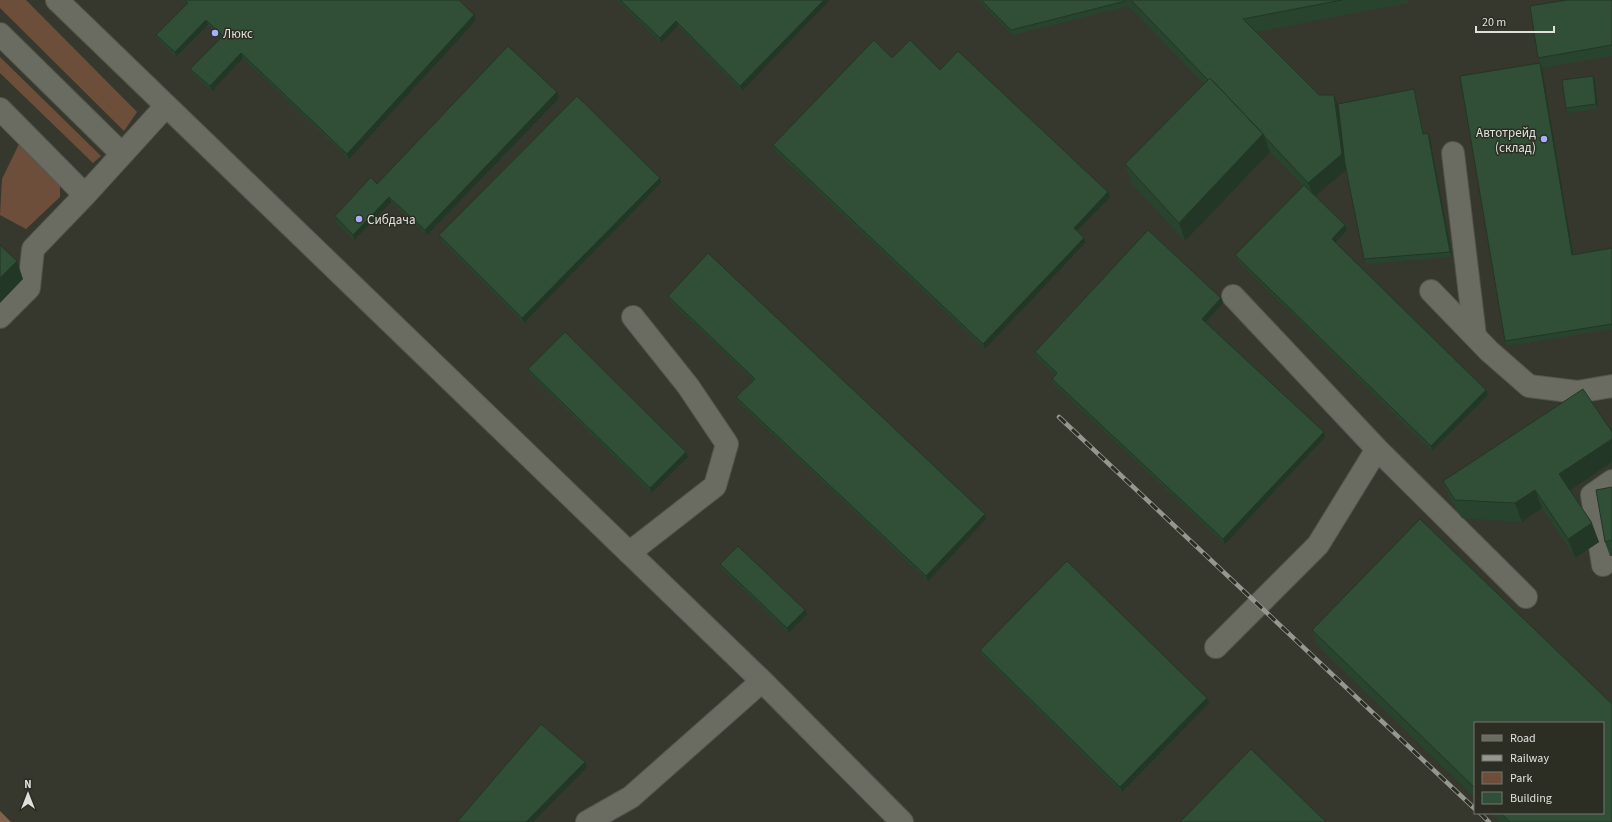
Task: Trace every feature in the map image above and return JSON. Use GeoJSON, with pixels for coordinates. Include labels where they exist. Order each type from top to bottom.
{"type":"FeatureCollection","features":[{"type":"Feature","properties":{"kind":"street"},"geometry":{"type":"LineString","coordinates":[[57,0],[762,681],[902,822]]}},
{"type":"Feature","properties":{"kind":"street"},"geometry":{"type":"LineString","coordinates":[[0,34],[121,154]]}},
{"type":"Feature","properties":{"kind":"street"},"geometry":{"type":"LineString","coordinates":[[0,317],[29,288],[33,249],[85,195],[166,106]]}},
{"type":"Feature","properties":{"kind":"street"},"geometry":{"type":"LineString","coordinates":[[0,109],[85,195]]}},
{"type":"Feature","properties":{"kind":"street"},"geometry":{"type":"LineString","coordinates":[[1453,153],[1475,336]]}},
{"type":"Feature","properties":{"kind":"street"},"geometry":{"type":"LineString","coordinates":[[1431,291],[1475,336],[1529,386],[1577,392],[1612,386]]}},
{"type":"Feature","properties":{"kind":"street"},"geometry":{"type":"LineString","coordinates":[[1233,296],[1377,449],[1526,597]]}},
{"type":"Feature","properties":{"kind":"street"},"geometry":{"type":"LineString","coordinates":[[629,553],[715,486],[727,444],[688,386],[633,316]]}},
{"type":"Feature","properties":{"kind":"street"},"geometry":{"type":"LineString","coordinates":[[1216,647],[1318,546],[1377,449]]}},
{"type":"Feature","properties":{"kind":"street"},"geometry":{"type":"LineString","coordinates":[[1603,564],[1592,495],[1612,481]]}},
{"type":"Feature","properties":{"kind":"street"},"geometry":{"type":"LineString","coordinates":[[587,822],[630,797],[762,681]]}},
{"type":"Feature","properties":{"kind":"green space"},"geometry":{"type":"Polygon","coordinates":[[[0,0],[26,0],[137,112],[124,131],[0,8],[0,0]]]}},
{"type":"Feature","properties":{"kind":"green space"},"geometry":{"type":"Polygon","coordinates":[[[0,57],[101,156],[93,163],[0,73],[0,57]]]}},
{"type":"Feature","properties":{"kind":"green space"},"geometry":{"type":"Polygon","coordinates":[[[20,142],[60,180],[60,197],[26,229],[0,215],[2,179],[20,142]]]}},
{"type":"Feature","properties":{"kind":"shaded area"},"geometry":{"type":"Polygon","coordinates":[[[0,811],[11,822],[0,822],[0,811]]]}},
{"type":"Feature","properties":{"kind":"building"},"geometry":{"type":"Polygon","coordinates":[[[185,0],[459,0],[474,15],[347,154],[241,53],[210,86],[190,69],[223,36],[206,20],[175,52],[156,35],[188,3],[185,0]]]}},
{"type":"Feature","properties":{"kind":"building"},"geometry":{"type":"Polygon","coordinates":[[[620,0],[824,0],[740,86],[676,21],[660,38],[620,0]]]}},
{"type":"Feature","properties":{"kind":"building"},"geometry":{"type":"Polygon","coordinates":[[[981,0],[1126,0],[1126,1],[1011,30],[981,0]]]}},
{"type":"Feature","properties":{"kind":"building"},"geometry":{"type":"Polygon","coordinates":[[[1131,0],[1342,0],[1243,19],[1319,95],[1334,95],[1342,154],[1308,183],[1210,78],[1208,80],[1131,0]]]}},
{"type":"Feature","properties":{"kind":"building"},"geometry":{"type":"Polygon","coordinates":[[[1567,0],[1612,0],[1612,45],[1538,58],[1530,6],[1567,0]]]}},
{"type":"Feature","properties":{"kind":"building"},"geometry":{"type":"Polygon","coordinates":[[[874,40],[892,58],[910,40],[940,70],[958,51],[1108,192],[1074,228],[1084,238],[983,344],[773,145],[874,40]]]}},
{"type":"Feature","properties":{"kind":"building"},"geometry":{"type":"Polygon","coordinates":[[[508,46],[557,92],[425,230],[389,197],[353,235],[335,216],[371,177],[377,184],[508,46]]]}},
{"type":"Feature","properties":{"kind":"building"},"geometry":{"type":"Polygon","coordinates":[[[1540,63],[1572,255],[1612,248],[1612,324],[1505,341],[1460,76],[1540,63]]]}},
{"type":"Feature","properties":{"kind":"building"},"geometry":{"type":"Polygon","coordinates":[[[1593,76],[1596,104],[1566,108],[1562,80],[1593,76]]]}},
{"type":"Feature","properties":{"kind":"building"},"geometry":{"type":"Polygon","coordinates":[[[1210,78],[1263,134],[1179,223],[1125,164],[1210,78]]]}},
{"type":"Feature","properties":{"kind":"building"},"geometry":{"type":"Polygon","coordinates":[[[1414,89],[1423,134],[1428,133],[1450,252],[1364,259],[1345,164],[1338,104],[1414,89]]]}},
{"type":"Feature","properties":{"kind":"building"},"geometry":{"type":"Polygon","coordinates":[[[577,96],[660,178],[522,318],[439,235],[577,96]]]}},
{"type":"Feature","properties":{"kind":"building"},"geometry":{"type":"Polygon","coordinates":[[[1304,185],[1345,225],[1332,239],[1486,390],[1431,446],[1235,255],[1304,185]]]}},
{"type":"Feature","properties":{"kind":"building"},"geometry":{"type":"Polygon","coordinates":[[[1148,230],[1221,298],[1202,319],[1324,432],[1223,539],[1052,379],[1057,373],[1035,352],[1148,230]]]}},
{"type":"Feature","properties":{"kind":"building"},"geometry":{"type":"Polygon","coordinates":[[[0,245],[17,261],[0,278],[0,245]]]}},
{"type":"Feature","properties":{"kind":"building"},"geometry":{"type":"Polygon","coordinates":[[[708,253],[985,514],[926,576],[736,397],[755,379],[668,296],[708,253]]]}},
{"type":"Feature","properties":{"kind":"building"},"geometry":{"type":"Polygon","coordinates":[[[565,332],[686,452],[650,488],[528,369],[565,332]]]}},
{"type":"Feature","properties":{"kind":"building"},"geometry":{"type":"Polygon","coordinates":[[[1583,389],[1612,432],[1612,439],[1559,474],[1592,523],[1568,539],[1535,490],[1515,503],[1455,500],[1443,481],[1583,389]]]}},
{"type":"Feature","properties":{"kind":"building"},"geometry":{"type":"Polygon","coordinates":[[[1612,487],[1612,540],[1605,542],[1596,490],[1612,487]]]}},
{"type":"Feature","properties":{"kind":"building"},"geometry":{"type":"Polygon","coordinates":[[[1420,519],[1612,704],[1612,822],[1510,822],[1502,814],[1604,814],[1604,722],[1474,722],[1474,787],[1312,630],[1420,519]]]}},
{"type":"Feature","properties":{"kind":"building"},"geometry":{"type":"Polygon","coordinates":[[[738,546],[805,610],[787,628],[720,564],[738,546]]]}},
{"type":"Feature","properties":{"kind":"building"},"geometry":{"type":"Polygon","coordinates":[[[1067,561],[1207,698],[1120,787],[980,650],[1067,561]]]}},
{"type":"Feature","properties":{"kind":"building"},"geometry":{"type":"Polygon","coordinates":[[[541,724],[585,762],[526,822],[457,822],[541,724]]]}},
{"type":"Feature","properties":{"kind":"building"},"geometry":{"type":"Polygon","coordinates":[[[1251,749],[1326,822],[1180,822],[1251,749]]]}},
{"type":"Feature","properties":{"kind":"railway"},"geometry":{"type":"LineString","coordinates":[[1059,417],[1474,808]]}},
{"type":"Feature","properties":{"kind":"railway"},"geometry":{"type":"LineString","coordinates":[[1481,814],[1489,822]]}},
{"type":"Feature","properties":{"kind":"place","name":"Люкс"},"geometry":{"type":"Point","coordinates":[215,33]}},
{"type":"Feature","properties":{"kind":"place","name":"Автотрейд (склад)"},"geometry":{"type":"Point","coordinates":[1544,139]}},
{"type":"Feature","properties":{"kind":"place","name":"Сибдача"},"geometry":{"type":"Point","coordinates":[359,219]}}]}
